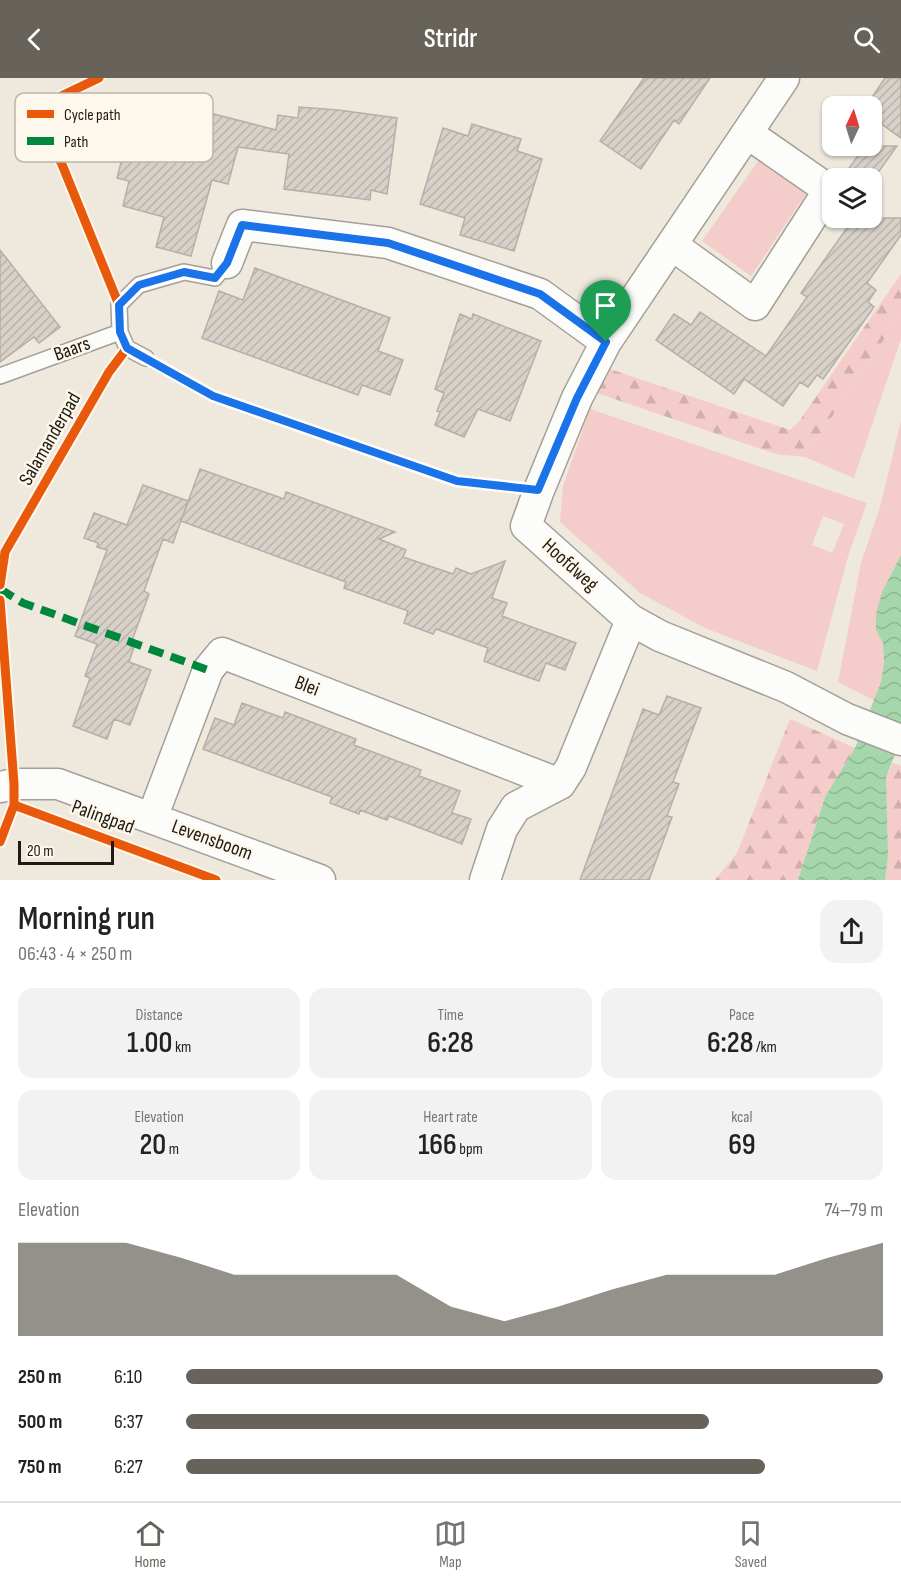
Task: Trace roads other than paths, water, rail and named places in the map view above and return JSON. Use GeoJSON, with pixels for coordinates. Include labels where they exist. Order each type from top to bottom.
{"type":"FeatureCollection","features":[{"type":"Feature","properties":{"kind":"street","name":"Hoofdweg"},"geometry":{"type":"LineString","coordinates":[[784,78],[606,342],[577,398],[538,490],[526,526],[631,620],[660,636],[786,687],[847,719],[901,740]]}},
{"type":"Feature","properties":{"kind":"street"},"geometry":{"type":"LineString","coordinates":[[672,244],[754,305],[829,190],[747,133]]}},
{"type":"Feature","properties":{"kind":"street"},"geometry":{"type":"LineString","coordinates":[[227,263],[242,225],[388,243],[540,294],[606,342]]}},
{"type":"Feature","properties":{"kind":"street"},"geometry":{"type":"LineString","coordinates":[[484,880],[502,829],[516,807],[560,784],[571,767],[631,620]]}},
{"type":"Feature","properties":{"kind":"street","name":"Blei"},"geometry":{"type":"LineString","coordinates":[[152,818],[208,670],[222,653],[560,784]]}},
{"type":"Feature","properties":{"kind":"street","name":"Levensboom"},"geometry":{"type":"LineString","coordinates":[[0,787],[14,784],[58,784],[320,880]]}},
{"type":"Feature","properties":{"kind":"lane"},"geometry":{"type":"LineString","coordinates":[[146,358],[127,348],[120,332],[119,305],[139,285],[184,272],[215,278],[227,263]]}},
{"type":"Feature","properties":{"kind":"lane","name":"Baars"},"geometry":{"type":"LineString","coordinates":[[0,376],[120,332]]}},
{"type":"Feature","properties":{"kind":"water"},"geometry":{"type":"Polygon","coordinates":[[[901,555],[901,740],[886,777],[888,855],[885,880],[798,880],[825,797],[855,748],[881,682],[884,663],[883,643],[876,630],[876,614],[882,592],[901,555]]]}}]}
